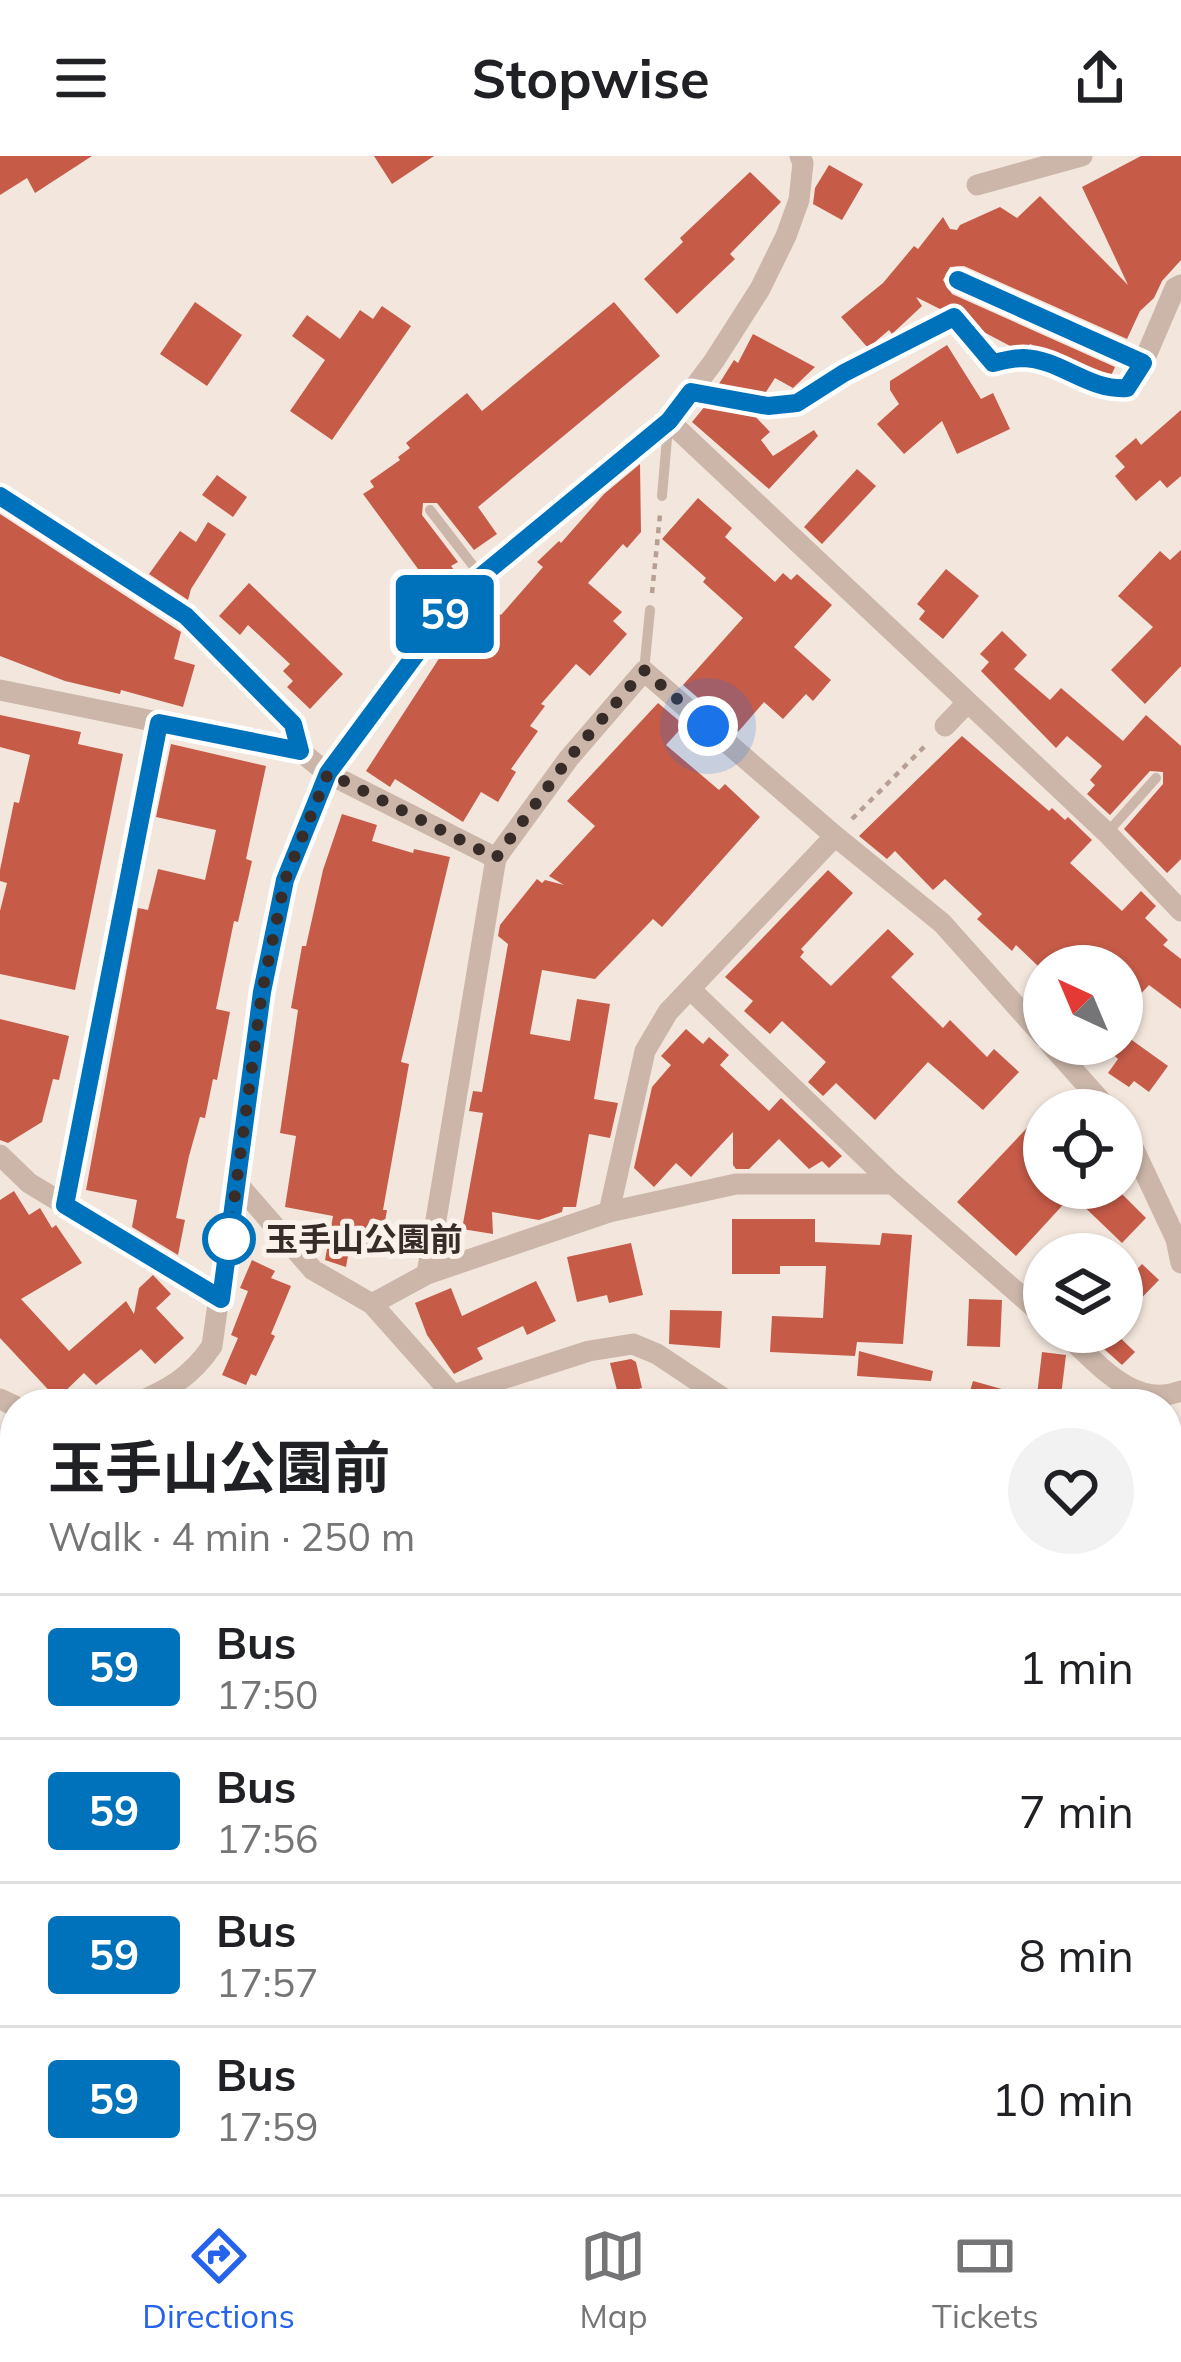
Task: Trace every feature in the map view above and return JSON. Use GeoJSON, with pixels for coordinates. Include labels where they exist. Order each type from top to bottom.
{"type":"FeatureCollection","features":[{"type":"Feature","properties":{"kind":"street"},"geometry":{"type":"LineString","coordinates":[[170,1389],[196,1370],[212,1346],[262,992],[285,880],[328,773],[462,592],[669,421],[760,289],[799,200],[800,156]]}},
{"type":"Feature","properties":{"kind":"street"},"geometry":{"type":"LineString","coordinates":[[977,184],[1082,156]]}},
{"type":"Feature","properties":{"kind":"street"},"geometry":{"type":"LineString","coordinates":[[958,280],[1143,363],[1175,288],[1181,285]]}},
{"type":"Feature","properties":{"kind":"street"},"geometry":{"type":"LineString","coordinates":[[669,421],[1107,833],[1181,911]]}},
{"type":"Feature","properties":{"kind":"street"},"geometry":{"type":"LineString","coordinates":[[0,496],[186,616],[293,724],[300,751]]}},
{"type":"Feature","properties":{"kind":"street"},"geometry":{"type":"LineString","coordinates":[[428,1274],[496,858],[569,758],[644,670],[942,922],[1023,1013]]}},
{"type":"Feature","properties":{"kind":"street"},"geometry":{"type":"LineString","coordinates":[[0,690],[300,751],[328,773],[496,858]]}},
{"type":"Feature","properties":{"kind":"street"},"geometry":{"type":"LineString","coordinates":[[945,726],[967,703]]}},
{"type":"Feature","properties":{"kind":"street"},"geometry":{"type":"LineString","coordinates":[[65,1205],[159,723]]}},
{"type":"Feature","properties":{"kind":"street"},"geometry":{"type":"LineString","coordinates":[[609,1212],[645,1051],[668,1012],[835,836]]}},
{"type":"Feature","properties":{"kind":"street"},"geometry":{"type":"LineString","coordinates":[[690,988],[893,1184],[1023,1298]]}},
{"type":"Feature","properties":{"kind":"street"},"geometry":{"type":"LineString","coordinates":[[1069,1065],[1091,1089]]}},
{"type":"Feature","properties":{"kind":"street"},"geometry":{"type":"LineString","coordinates":[[0,1155],[29,1183],[221,1299]]}},
{"type":"Feature","properties":{"kind":"street"},"geometry":{"type":"LineString","coordinates":[[1143,1169],[1176,1239],[1181,1263]]}},
{"type":"Feature","properties":{"kind":"street"},"geometry":{"type":"LineString","coordinates":[[236,1182],[313,1270],[372,1304],[448,1389]]}},
{"type":"Feature","properties":{"kind":"street"},"geometry":{"type":"LineString","coordinates":[[372,1304],[428,1274],[609,1212],[736,1184],[893,1184]]}},
{"type":"Feature","properties":{"kind":"street"},"geometry":{"type":"LineString","coordinates":[[472,1389],[589,1351],[632,1344],[657,1354],[710,1389]]}},
{"type":"Feature","properties":{"kind":"street"},"geometry":{"type":"LineString","coordinates":[[1087,1353],[1129,1389]]}},
{"type":"Feature","properties":{"kind":"lane"},"geometry":{"type":"LineString","coordinates":[[691,392],[768,406],[797,403],[844,373],[954,317],[993,363],[1026,358],[1086,379],[1102,390],[1127,388],[1143,363]]}},
{"type":"Feature","properties":{"kind":"lane"},"geometry":{"type":"LineString","coordinates":[[662,496],[669,421]]}},
{"type":"Feature","properties":{"kind":"lane"},"geometry":{"type":"LineString","coordinates":[[430,510],[481,576]]}},
{"type":"Feature","properties":{"kind":"lane"},"geometry":{"type":"LineString","coordinates":[[644,670],[650,610]]}},
{"type":"Feature","properties":{"kind":"lane"},"geometry":{"type":"LineString","coordinates":[[1107,833],[1156,778]]}},
{"type":"Feature","properties":{"kind":"path"},"geometry":{"type":"LineString","coordinates":[[650,610],[662,496]]}},
{"type":"Feature","properties":{"kind":"path"},"geometry":{"type":"LineString","coordinates":[[835,836],[945,726]]}},
{"type":"Feature","properties":{"kind":"building"},"geometry":{"type":"Polygon","coordinates":[[[0,156],[92,156],[35,193],[27,178],[0,195],[0,156]]]}},
{"type":"Feature","properties":{"kind":"building"},"geometry":{"type":"Polygon","coordinates":[[[374,156],[434,156],[392,184],[374,156]]]}},
{"type":"Feature","properties":{"kind":"building"},"geometry":{"type":"Polygon","coordinates":[[[1141,156],[1181,156],[1181,260],[1140,311],[1127,339],[964,266],[950,267],[943,280],[952,294],[1115,367],[1110,378],[1030,344],[1028,349],[1014,348],[976,328],[959,309],[944,311],[916,297],[922,306],[892,334],[889,330],[868,348],[841,317],[883,283],[914,246],[918,249],[943,217],[950,229],[957,230],[1000,207],[1017,218],[1040,196],[1128,285],[1082,187],[1141,156]]]}},
{"type":"Feature","properties":{"kind":"building"},"geometry":{"type":"Polygon","coordinates":[[[829,165],[863,184],[842,220],[813,204],[815,188],[829,165]]]}},
{"type":"Feature","properties":{"kind":"building"},"geometry":{"type":"Polygon","coordinates":[[[750,172],[781,202],[730,254],[735,259],[677,314],[644,279],[750,172]]]}},
{"type":"Feature","properties":{"kind":"building"},"geometry":{"type":"Polygon","coordinates":[[[195,302],[242,335],[207,386],[160,354],[195,302]]]}},
{"type":"Feature","properties":{"kind":"building"},"geometry":{"type":"Polygon","coordinates":[[[614,302],[660,356],[478,507],[497,534],[474,550],[437,503],[423,503],[422,515],[458,562],[451,566],[455,571],[432,588],[363,494],[374,487],[370,481],[400,460],[410,448],[406,443],[467,393],[482,411],[614,302]]]}},
{"type":"Feature","properties":{"kind":"building"},"geometry":{"type":"Polygon","coordinates":[[[382,306],[411,326],[332,440],[290,411],[325,360],[292,336],[307,315],[340,339],[360,310],[373,319],[382,306]]]}},
{"type":"Feature","properties":{"kind":"building"},"geometry":{"type":"Polygon","coordinates":[[[753,334],[815,367],[793,388],[775,378],[764,395],[717,387],[734,360],[738,363],[753,334]]]}},
{"type":"Feature","properties":{"kind":"building"},"geometry":{"type":"Polygon","coordinates":[[[947,345],[981,399],[993,393],[1010,429],[957,454],[942,421],[904,454],[877,424],[899,404],[890,381],[947,345]]]}},
{"type":"Feature","properties":{"kind":"building"},"geometry":{"type":"Polygon","coordinates":[[[706,405],[752,413],[770,432],[761,440],[773,456],[814,430],[818,436],[769,489],[692,422],[706,405]]]}},
{"type":"Feature","properties":{"kind":"building"},"geometry":{"type":"Polygon","coordinates":[[[1181,410],[1181,476],[1167,488],[1160,480],[1136,501],[1115,476],[1125,467],[1115,456],[1136,438],[1141,445],[1181,410]]]}},
{"type":"Feature","properties":{"kind":"building"},"geometry":{"type":"Polygon","coordinates":[[[640,464],[641,532],[627,548],[623,544],[588,583],[622,612],[613,621],[627,634],[590,676],[576,664],[541,704],[545,706],[530,726],[538,731],[511,769],[516,772],[498,802],[481,792],[463,822],[395,779],[390,787],[366,771],[453,637],[467,646],[491,608],[501,615],[543,567],[537,562],[640,464]]]}},
{"type":"Feature","properties":{"kind":"building"},"geometry":{"type":"Polygon","coordinates":[[[857,469],[876,486],[822,544],[804,527],[857,469]]]}},
{"type":"Feature","properties":{"kind":"building"},"geometry":{"type":"Polygon","coordinates":[[[217,475],[247,497],[233,517],[202,495],[217,475]]]}},
{"type":"Feature","properties":{"kind":"building"},"geometry":{"type":"Polygon","coordinates":[[[698,498],[732,528],[725,537],[775,582],[783,573],[791,580],[797,574],[832,605],[794,647],[831,680],[813,701],[806,694],[783,719],[764,702],[738,732],[683,685],[743,618],[662,539],[698,498]]]}},
{"type":"Feature","properties":{"kind":"building"},"geometry":{"type":"Polygon","coordinates":[[[0,514],[181,632],[174,659],[195,665],[183,707],[65,681],[0,656],[0,514]]]}},
{"type":"Feature","properties":{"kind":"building"},"geometry":{"type":"Polygon","coordinates":[[[208,522],[226,534],[188,600],[149,574],[180,531],[196,542],[208,522]]]}},
{"type":"Feature","properties":{"kind":"building"},"geometry":{"type":"Polygon","coordinates":[[[1181,550],[1181,666],[1145,704],[1111,670],[1153,627],[1118,596],[1160,551],[1170,560],[1181,550]]]}},
{"type":"Feature","properties":{"kind":"building"},"geometry":{"type":"Polygon","coordinates":[[[946,569],[979,596],[943,639],[919,619],[925,611],[917,604],[946,569]]]}},
{"type":"Feature","properties":{"kind":"building"},"geometry":{"type":"Polygon","coordinates":[[[249,583],[343,674],[310,709],[287,687],[293,681],[283,671],[290,664],[248,625],[240,635],[219,616],[249,583]]]}},
{"type":"Feature","properties":{"kind":"building"},"geometry":{"type":"Polygon","coordinates":[[[1002,631],[1027,655],[1014,669],[1050,700],[1061,688],[1123,741],[1146,715],[1181,746],[1181,859],[1167,873],[1124,829],[1163,784],[1163,772],[1150,771],[1110,815],[1087,794],[1095,785],[1090,780],[1102,766],[1067,736],[1056,748],[981,671],[989,662],[980,654],[1002,631]]]}},
{"type":"Feature","properties":{"kind":"building"},"geometry":{"type":"Polygon","coordinates":[[[658,703],[684,725],[666,745],[719,790],[725,784],[760,817],[662,927],[653,919],[595,979],[542,970],[530,1034],[570,1041],[577,999],[610,1004],[594,1099],[618,1103],[610,1138],[589,1134],[576,1207],[563,1207],[562,1212],[539,1220],[492,1212],[493,1234],[462,1229],[483,1113],[469,1111],[473,1091],[482,1092],[508,944],[498,936],[500,925],[537,879],[564,885],[549,876],[595,826],[567,801],[658,703]]]}},
{"type":"Feature","properties":{"kind":"building"},"geometry":{"type":"Polygon","coordinates":[[[0,715],[81,732],[78,744],[123,754],[75,990],[0,974],[0,911],[7,883],[0,881],[0,870],[14,802],[19,803],[30,755],[0,747],[0,715]]]}},
{"type":"Feature","properties":{"kind":"building"},"geometry":{"type":"Polygon","coordinates":[[[962,736],[1049,811],[1052,808],[1065,820],[1068,817],[1092,840],[1070,863],[1122,911],[1141,891],[1156,906],[1145,918],[1168,940],[1163,945],[1181,959],[1181,1009],[1149,985],[1143,991],[1143,945],[1023,945],[1023,952],[1016,945],[1012,951],[977,919],[982,914],[945,879],[933,890],[895,851],[887,859],[859,836],[962,736]]]}},
{"type":"Feature","properties":{"kind":"building"},"geometry":{"type":"Polygon","coordinates":[[[171,744],[266,766],[246,859],[252,861],[216,1009],[230,1012],[217,1080],[213,1079],[205,1118],[200,1117],[176,1218],[185,1220],[178,1255],[132,1227],[137,1200],[86,1190],[138,908],[148,910],[158,869],[205,880],[216,830],[156,817],[171,744]]]}},
{"type":"Feature","properties":{"kind":"building"},"geometry":{"type":"Polygon","coordinates":[[[342,814],[377,825],[372,841],[450,857],[401,1062],[409,1064],[379,1255],[349,1250],[346,1267],[325,1260],[333,1216],[285,1207],[296,1136],[280,1133],[298,1010],[291,1008],[302,946],[306,946],[342,814]]]}},
{"type":"Feature","properties":{"kind":"building"},"geometry":{"type":"Polygon","coordinates":[[[828,870],[853,893],[801,949],[800,957],[831,986],[888,929],[914,954],[891,977],[943,1028],[950,1020],[987,1057],[994,1049],[1019,1072],[983,1110],[928,1062],[875,1120],[836,1083],[823,1096],[808,1082],[826,1062],[782,1021],[770,1034],[744,1011],[753,1001],[725,977],[828,870]]]}},
{"type":"Feature","properties":{"kind":"building"},"geometry":{"type":"Polygon","coordinates":[[[0,1019],[69,1036],[59,1080],[53,1079],[42,1122],[8,1143],[0,1140],[0,1019]]]}},
{"type":"Feature","properties":{"kind":"building"},"geometry":{"type":"Polygon","coordinates":[[[686,1029],[703,1044],[709,1037],[729,1055],[720,1065],[769,1111],[781,1098],[842,1156],[829,1168],[822,1161],[809,1169],[779,1139],[749,1169],[736,1169],[733,1132],[691,1177],[676,1163],[654,1187],[634,1168],[652,1087],[671,1065],[661,1056],[686,1029]]]}},
{"type":"Feature","properties":{"kind":"building"},"geometry":{"type":"Polygon","coordinates":[[[1143,1048],[1168,1066],[1149,1092],[1134,1081],[1129,1087],[1108,1073],[1114,1065],[1143,1065],[1143,1048]]]}},
{"type":"Feature","properties":{"kind":"building"},"geometry":{"type":"Polygon","coordinates":[[[1023,1132],[1023,1209],[1059,1209],[1037,1233],[1023,1233],[1023,1248],[1016,1256],[957,1202],[1023,1132]]]}},
{"type":"Feature","properties":{"kind":"building"},"geometry":{"type":"Polygon","coordinates":[[[14,1191],[29,1215],[40,1208],[82,1263],[21,1299],[69,1351],[126,1301],[134,1314],[139,1288],[153,1275],[171,1294],[156,1308],[184,1338],[155,1364],[141,1349],[96,1385],[84,1373],[67,1389],[48,1389],[0,1338],[0,1200],[14,1191]]]}},
{"type":"Feature","properties":{"kind":"building"},"geometry":{"type":"Polygon","coordinates":[[[1087,1209],[1137,1209],[1146,1218],[1132,1233],[1112,1233],[1087,1209]]]}},
{"type":"Feature","properties":{"kind":"building"},"geometry":{"type":"Polygon","coordinates":[[[732,1219],[815,1219],[815,1242],[880,1245],[882,1233],[912,1235],[903,1344],[857,1342],[855,1356],[770,1352],[772,1316],[823,1318],[826,1266],[780,1266],[780,1274],[732,1274],[732,1219]]]}},
{"type":"Feature","properties":{"kind":"building"},"geometry":{"type":"Polygon","coordinates":[[[631,1243],[643,1295],[609,1303],[607,1295],[577,1302],[567,1257],[631,1243]]]}},
{"type":"Feature","properties":{"kind":"building"},"geometry":{"type":"Polygon","coordinates":[[[252,1260],[275,1271],[271,1278],[291,1286],[271,1334],[275,1336],[256,1376],[251,1374],[246,1385],[222,1375],[238,1338],[231,1335],[248,1291],[240,1288],[252,1260]]]}},
{"type":"Feature","properties":{"kind":"building"},"geometry":{"type":"Polygon","coordinates":[[[1143,1265],[1159,1280],[1143,1296],[1143,1265]]]}},
{"type":"Feature","properties":{"kind":"building"},"geometry":{"type":"Polygon","coordinates":[[[536,1281],[556,1321],[527,1335],[523,1326],[477,1348],[483,1359],[454,1374],[427,1335],[415,1303],[451,1288],[462,1316],[536,1281]]]}},
{"type":"Feature","properties":{"kind":"building"},"geometry":{"type":"Polygon","coordinates":[[[969,1299],[1002,1300],[1000,1347],[967,1346],[969,1299]]]}},
{"type":"Feature","properties":{"kind":"building"},"geometry":{"type":"Polygon","coordinates":[[[670,1310],[722,1311],[720,1348],[669,1344],[670,1310]]]}},
{"type":"Feature","properties":{"kind":"building"},"geometry":{"type":"Polygon","coordinates":[[[859,1351],[933,1371],[931,1381],[857,1376],[859,1351]]]}},
{"type":"Feature","properties":{"kind":"building"},"geometry":{"type":"Polygon","coordinates":[[[1042,1353],[1066,1355],[1062,1389],[1038,1389],[1042,1353]]]}},
{"type":"Feature","properties":{"kind":"building"},"geometry":{"type":"Polygon","coordinates":[[[1109,1353],[1134,1353],[1122,1365],[1109,1353]]]}},
{"type":"Feature","properties":{"kind":"building"},"geometry":{"type":"Polygon","coordinates":[[[636,1362],[642,1388],[617,1389],[610,1363],[636,1362]]]}},
{"type":"Feature","properties":{"kind":"building"},"geometry":{"type":"Polygon","coordinates":[[[973,1381],[1002,1389],[971,1389],[973,1381]]]}},
{"type":"Feature","properties":{"kind":"bus line","name":"59"},"geometry":{"type":"LineString","coordinates":[[0,496],[186,616],[293,724],[300,751],[159,723],[65,1205],[221,1299],[262,992],[285,880],[328,773],[462,592],[669,421],[691,392],[768,406],[797,403],[844,373],[954,317],[993,363],[1026,358],[1086,379],[1102,390],[1127,388],[1143,363],[958,280]]}},
{"type":"Feature","properties":{"kind":"place","name":"玉手山公園前"},"geometry":{"type":"Point","coordinates":[229,1239]}},
{"type":"Feature","properties":{"kind":"route"},"geometry":{"type":"LineString","coordinates":[[229,1239],[262,992],[285,880],[328,773],[496,858],[569,758],[644,670],[708,726]]}}]}
